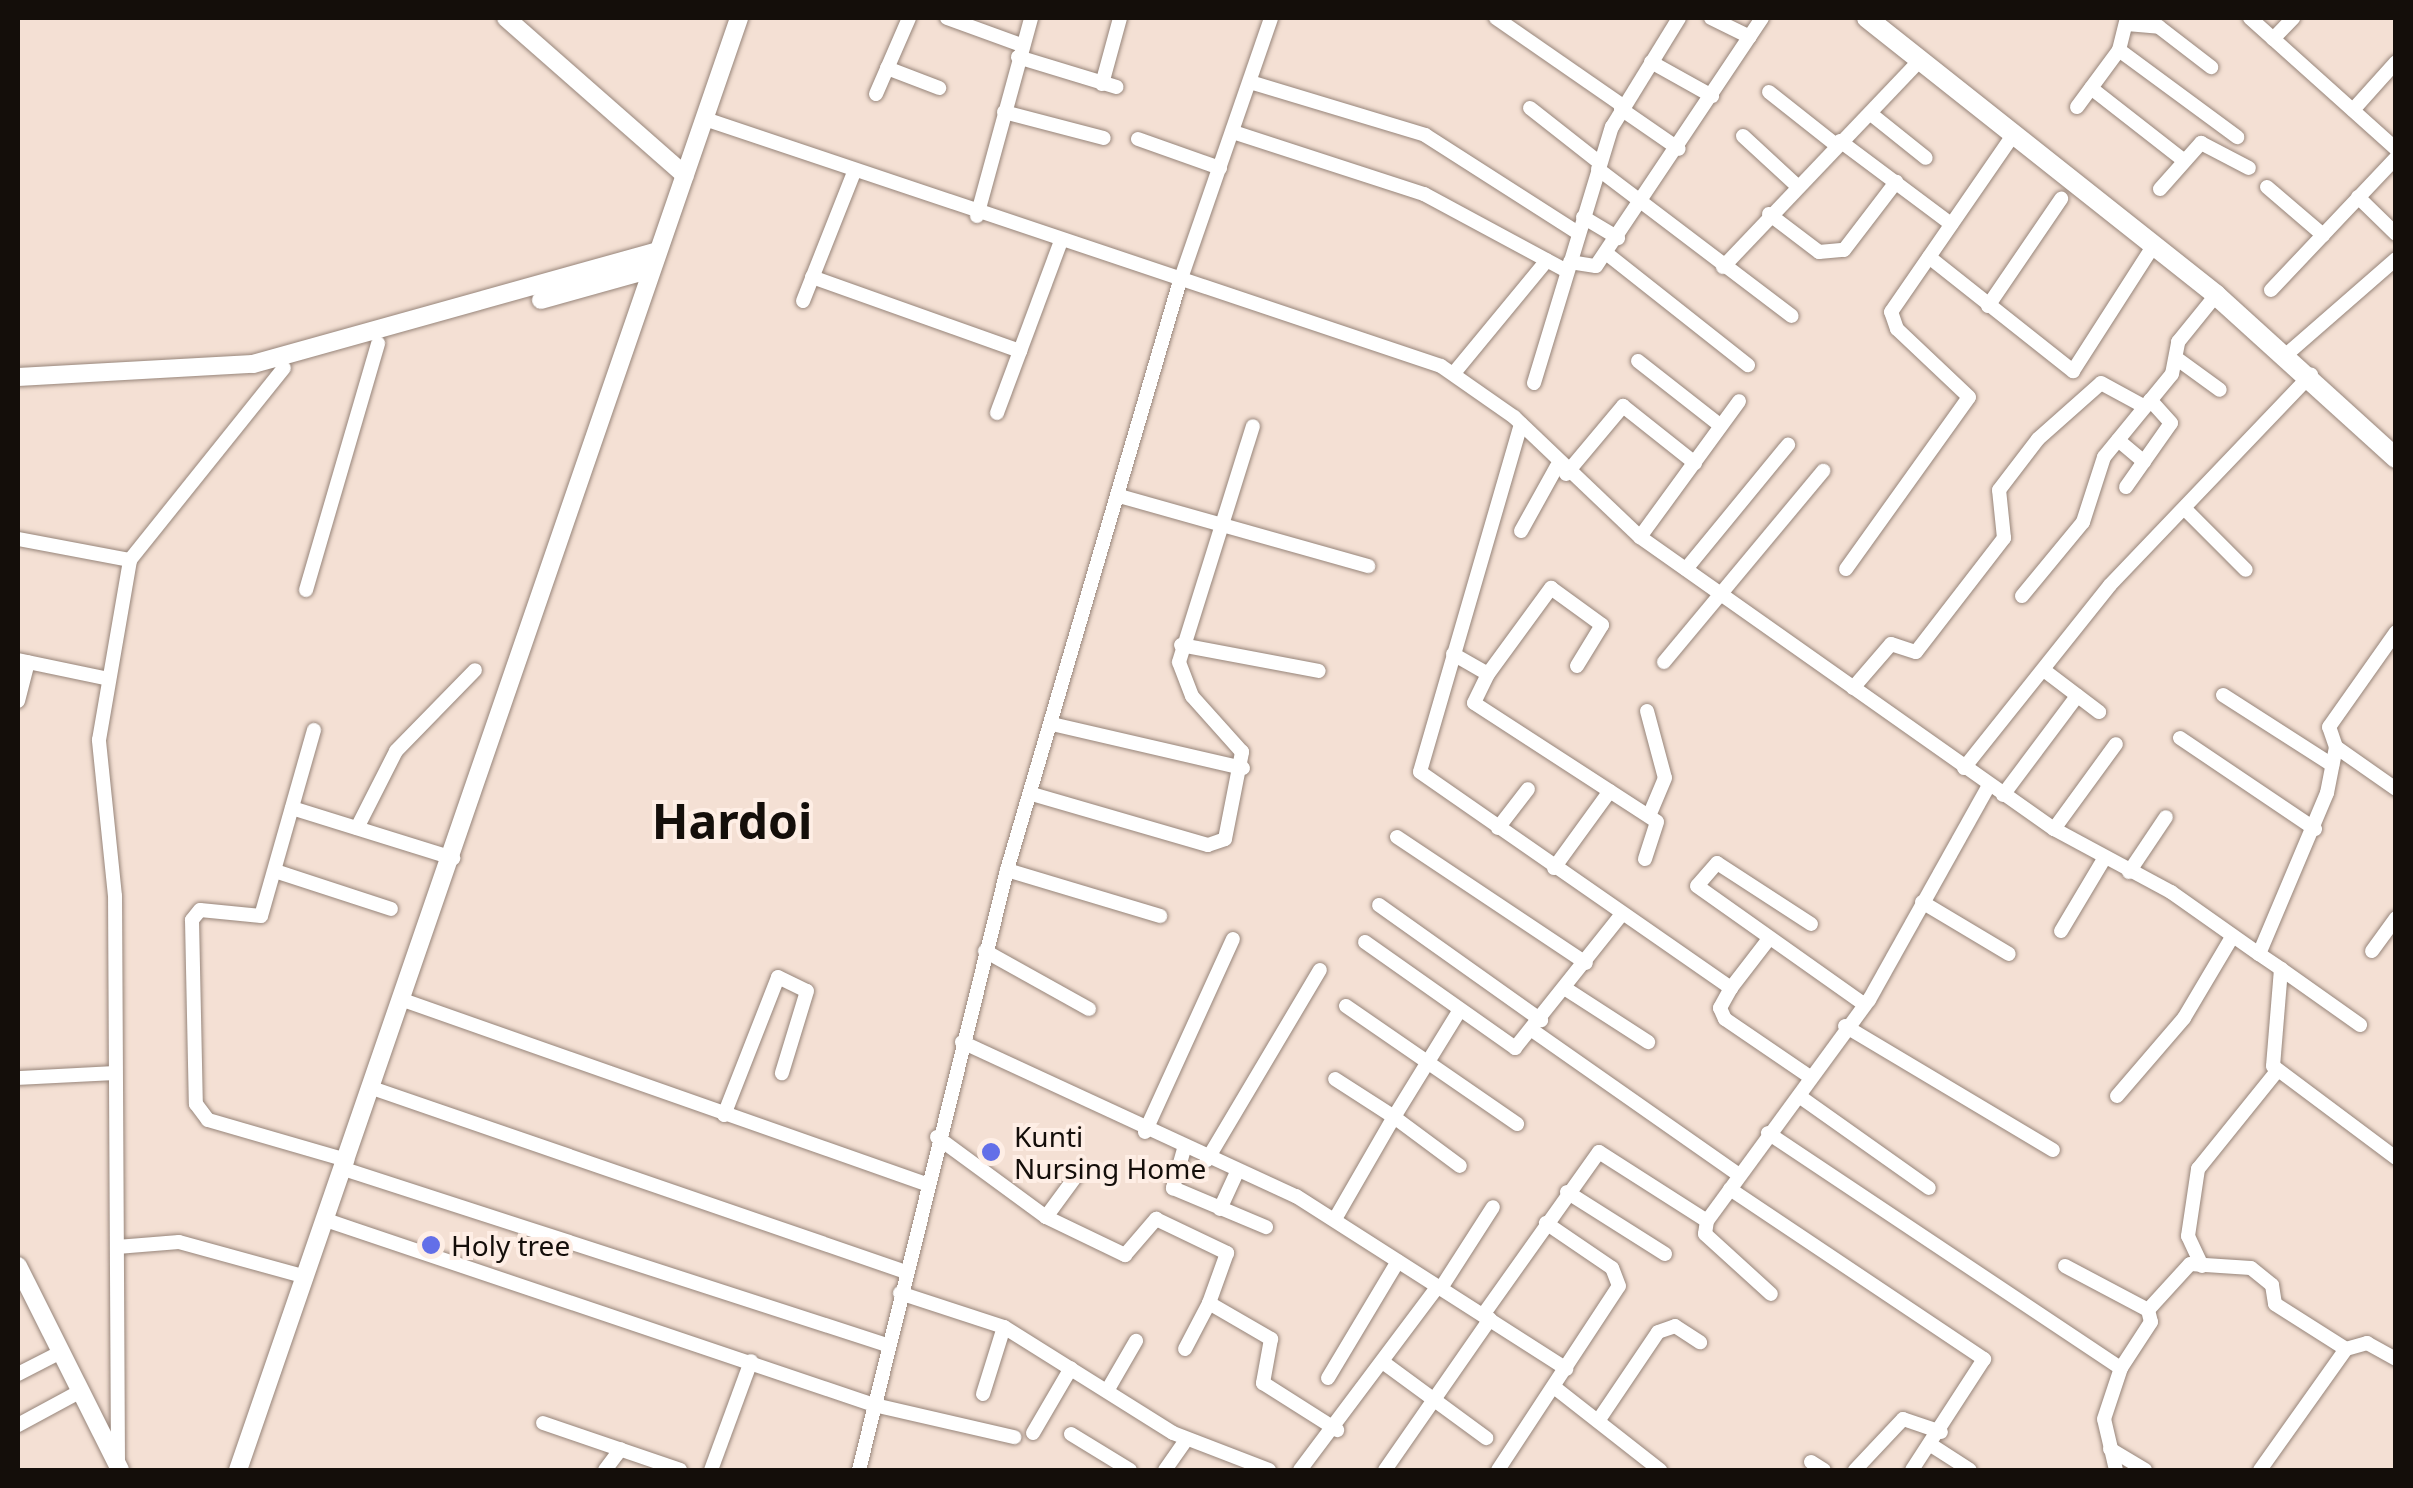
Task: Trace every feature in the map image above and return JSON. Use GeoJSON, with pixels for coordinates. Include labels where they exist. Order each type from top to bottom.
{"type":"FeatureCollection","features":[{"type":"Feature","properties":{"kind":"main road"},"geometry":{"type":"LineString","coordinates":[[1867,18],[2287,354],[2396,458]]}},
{"type":"Feature","properties":{"kind":"street"},"geometry":{"type":"LineString","coordinates":[[506,18],[686,175]]}},
{"type":"Feature","properties":{"kind":"street"},"geometry":{"type":"LineString","coordinates":[[238,1470],[453,858],[739,18]]}},
{"type":"Feature","properties":{"kind":"street"},"geometry":{"type":"LineString","coordinates":[[876,94],[909,18]]}},
{"type":"Feature","properties":{"kind":"street"},"geometry":{"type":"LineString","coordinates":[[948,18],[1110,85],[1120,18]]}},
{"type":"Feature","properties":{"kind":"street"},"geometry":{"type":"LineString","coordinates":[[977,216],[1030,18]]}},
{"type":"Feature","properties":{"kind":"street"},"geometry":{"type":"LineString","coordinates":[[859,1470],[937,1136],[1007,870],[1179,284],[1272,18]]}},
{"type":"Feature","properties":{"kind":"street"},"geometry":{"type":"LineString","coordinates":[[1496,18],[1679,149]]}},
{"type":"Feature","properties":{"kind":"street"},"geometry":{"type":"LineString","coordinates":[[1534,384],[1599,166],[1622,108],[1679,18]]}},
{"type":"Feature","properties":{"kind":"street"},"geometry":{"type":"LineString","coordinates":[[1711,18],[1750,38]]}},
{"type":"Feature","properties":{"kind":"street"},"geometry":{"type":"LineString","coordinates":[[1233,132],[1424,194],[1548,260],[1590,270],[1644,202],[1762,18]]}},
{"type":"Feature","properties":{"kind":"street"},"geometry":{"type":"LineString","coordinates":[[2250,18],[2396,149]]}},
{"type":"Feature","properties":{"kind":"street"},"geometry":{"type":"LineString","coordinates":[[2273,39],[2292,18]]}},
{"type":"Feature","properties":{"kind":"street"},"geometry":{"type":"LineString","coordinates":[[2076,107],[2118,50],[2127,21],[2159,27],[2211,67]]}},
{"type":"Feature","properties":{"kind":"street"},"geometry":{"type":"LineString","coordinates":[[2118,50],[2237,137]]}},
{"type":"Feature","properties":{"kind":"street"},"geometry":{"type":"LineString","coordinates":[[1723,267],[1795,184],[1871,114],[1920,60]]}},
{"type":"Feature","properties":{"kind":"street"},"geometry":{"type":"LineString","coordinates":[[1651,62],[1712,96]]}},
{"type":"Feature","properties":{"kind":"street"},"geometry":{"type":"LineString","coordinates":[[2353,110],[2396,62]]}},
{"type":"Feature","properties":{"kind":"street"},"geometry":{"type":"LineString","coordinates":[[887,68],[939,88]]}},
{"type":"Feature","properties":{"kind":"street"},"geometry":{"type":"LineString","coordinates":[[1250,82],[1424,135],[1578,234]]}},
{"type":"Feature","properties":{"kind":"street"},"geometry":{"type":"LineString","coordinates":[[2091,88],[2184,160]]}},
{"type":"Feature","properties":{"kind":"street"},"geometry":{"type":"LineString","coordinates":[[1769,92],[1951,224]]}},
{"type":"Feature","properties":{"kind":"street"},"geometry":{"type":"LineString","coordinates":[[1530,108],[1723,267],[1792,316]]}},
{"type":"Feature","properties":{"kind":"street"},"geometry":{"type":"LineString","coordinates":[[1004,112],[1104,138]]}},
{"type":"Feature","properties":{"kind":"street"},"geometry":{"type":"LineString","coordinates":[[1871,114],[1926,158]]}},
{"type":"Feature","properties":{"kind":"street"},"geometry":{"type":"LineString","coordinates":[[704,119],[853,175],[1454,374],[1521,424],[1562,470],[1640,538],[1988,785],[2260,954],[2360,1025]]}},
{"type":"Feature","properties":{"kind":"street"},"geometry":{"type":"LineString","coordinates":[[1846,569],[1970,395],[1891,321],[1928,257],[2014,134]]}},
{"type":"Feature","properties":{"kind":"street"},"geometry":{"type":"LineString","coordinates":[[1742,136],[1795,184]]}},
{"type":"Feature","properties":{"kind":"street"},"geometry":{"type":"LineString","coordinates":[[1138,138],[1220,168]]}},
{"type":"Feature","properties":{"kind":"street"},"geometry":{"type":"LineString","coordinates":[[2160,190],[2203,143],[2248,168]]}},
{"type":"Feature","properties":{"kind":"street"},"geometry":{"type":"LineString","coordinates":[[2271,290],[2396,158]]}},
{"type":"Feature","properties":{"kind":"street"},"geometry":{"type":"LineString","coordinates":[[804,301],[853,175]]}},
{"type":"Feature","properties":{"kind":"street"},"geometry":{"type":"LineString","coordinates":[[1769,214],[1819,252],[1844,250],[1896,182]]}},
{"type":"Feature","properties":{"kind":"street"},"geometry":{"type":"LineString","coordinates":[[2266,187],[2323,234]]}},
{"type":"Feature","properties":{"kind":"street"},"geometry":{"type":"LineString","coordinates":[[2358,197],[2396,234]]}},
{"type":"Feature","properties":{"kind":"street"},"geometry":{"type":"LineString","coordinates":[[1988,306],[2061,199]]}},
{"type":"Feature","properties":{"kind":"street"},"geometry":{"type":"LineString","coordinates":[[1583,217],[1618,238]]}},
{"type":"Feature","properties":{"kind":"street"},"geometry":{"type":"LineString","coordinates":[[997,413],[1060,244]]}},
{"type":"Feature","properties":{"kind":"street"},"geometry":{"type":"LineString","coordinates":[[1928,257],[2074,371],[2154,245]]}},
{"type":"Feature","properties":{"kind":"street"},"geometry":{"type":"LineString","coordinates":[[1606,252],[1748,365]]}},
{"type":"Feature","properties":{"kind":"street"},"geometry":{"type":"LineString","coordinates":[[2287,354],[2396,259]]}},
{"type":"Feature","properties":{"kind":"street"},"geometry":{"type":"LineString","coordinates":[[18,388],[180,386],[284,368],[654,260]]}},
{"type":"Feature","properties":{"kind":"street"},"geometry":{"type":"LineString","coordinates":[[18,377],[253,364],[654,260]]}},
{"type":"Feature","properties":{"kind":"street"},"geometry":{"type":"LineString","coordinates":[[1454,374],[1548,260]]}},
{"type":"Feature","properties":{"kind":"street"},"geometry":{"type":"LineString","coordinates":[[812,277],[1020,351]]}},
{"type":"Feature","properties":{"kind":"street"},"geometry":{"type":"LineString","coordinates":[[2022,596],[2083,522],[2100,465],[2148,403],[2216,295]]}},
{"type":"Feature","properties":{"kind":"street"},"geometry":{"type":"LineString","coordinates":[[306,590],[378,343]]}},
{"type":"Feature","properties":{"kind":"street"},"geometry":{"type":"LineString","coordinates":[[2176,358],[2220,390]]}},
{"type":"Feature","properties":{"kind":"street"},"geometry":{"type":"LineString","coordinates":[[1638,361],[1721,426]]}},
{"type":"Feature","properties":{"kind":"street"},"geometry":{"type":"LineString","coordinates":[[119,1468],[114,876],[99,740],[130,560],[284,368]]}},
{"type":"Feature","properties":{"kind":"street"},"geometry":{"type":"LineString","coordinates":[[1964,768],[2116,579],[2186,511],[2311,375]]}},
{"type":"Feature","properties":{"kind":"street"},"geometry":{"type":"LineString","coordinates":[[1853,688],[1888,646],[1916,652],[2004,538],[1999,490],[2038,439],[2099,384],[2148,403],[2171,423],[2126,487]]}},
{"type":"Feature","properties":{"kind":"street"},"geometry":{"type":"LineString","coordinates":[[1640,538],[1739,401]]}},
{"type":"Feature","properties":{"kind":"street"},"geometry":{"type":"LineString","coordinates":[[1521,531],[1562,470],[1623,406],[1695,464]]}},
{"type":"Feature","properties":{"kind":"street"},"geometry":{"type":"LineString","coordinates":[[1521,424],[1418,768],[1554,868],[1731,988]]}},
{"type":"Feature","properties":{"kind":"street"},"geometry":{"type":"LineString","coordinates":[[1032,794],[1217,845],[1230,830],[1243,768],[1238,744],[1182,678],[1181,644],[1253,426]]}},
{"type":"Feature","properties":{"kind":"street"},"geometry":{"type":"LineString","coordinates":[[2118,440],[2144,462]]}},
{"type":"Feature","properties":{"kind":"street"},"geometry":{"type":"LineString","coordinates":[[1686,569],[1788,444]]}},
{"type":"Feature","properties":{"kind":"street"},"geometry":{"type":"LineString","coordinates":[[1664,662],[1724,596],[1823,472]]}},
{"type":"Feature","properties":{"kind":"street"},"geometry":{"type":"LineString","coordinates":[[1119,496],[1368,566]]}},
{"type":"Feature","properties":{"kind":"street"},"geometry":{"type":"LineString","coordinates":[[2186,511],[2246,570]]}},
{"type":"Feature","properties":{"kind":"street"},"geometry":{"type":"LineString","coordinates":[[18,539],[130,560]]}},
{"type":"Feature","properties":{"kind":"street"},"geometry":{"type":"LineString","coordinates":[[1577,666],[1602,625],[1546,588],[1488,674],[1474,703],[1649,816],[1661,831],[1645,859]]}},
{"type":"Feature","properties":{"kind":"street"},"geometry":{"type":"LineString","coordinates":[[2260,954],[2315,829],[2336,746],[2329,726],[2396,632]]}},
{"type":"Feature","properties":{"kind":"street"},"geometry":{"type":"LineString","coordinates":[[1181,644],[1319,671]]}},
{"type":"Feature","properties":{"kind":"street"},"geometry":{"type":"LineString","coordinates":[[1453,654],[1488,674]]}},
{"type":"Feature","properties":{"kind":"street"},"geometry":{"type":"LineString","coordinates":[[18,702],[23,661],[109,679]]}},
{"type":"Feature","properties":{"kind":"street"},"geometry":{"type":"LineString","coordinates":[[358,828],[396,752],[475,670]]}},
{"type":"Feature","properties":{"kind":"street"},"geometry":{"type":"LineString","coordinates":[[2045,670],[2099,712]]}},
{"type":"Feature","properties":{"kind":"street"},"geometry":{"type":"LineString","coordinates":[[2223,695],[2332,765]]}},
{"type":"Feature","properties":{"kind":"street"},"geometry":{"type":"LineString","coordinates":[[2003,795],[2078,696]]}},
{"type":"Feature","properties":{"kind":"street"},"geometry":{"type":"LineString","coordinates":[[1647,711],[1664,778],[1649,816]]}},
{"type":"Feature","properties":{"kind":"street"},"geometry":{"type":"LineString","coordinates":[[1052,724],[1243,768]]}},
{"type":"Feature","properties":{"kind":"street"},"geometry":{"type":"LineString","coordinates":[[314,730],[258,918],[200,910],[192,920],[196,1104],[208,1120],[887,1345]]}},
{"type":"Feature","properties":{"kind":"street"},"geometry":{"type":"LineString","coordinates":[[2180,738],[2315,829]]}},
{"type":"Feature","properties":{"kind":"street"},"geometry":{"type":"LineString","coordinates":[[2054,829],[2116,744]]}},
{"type":"Feature","properties":{"kind":"street"},"geometry":{"type":"LineString","coordinates":[[2336,746],[2396,789]]}},
{"type":"Feature","properties":{"kind":"street"},"geometry":{"type":"LineString","coordinates":[[1771,1294],[1705,1234],[1707,1221],[1861,1002],[1988,785]]}},
{"type":"Feature","properties":{"kind":"street"},"geometry":{"type":"LineString","coordinates":[[1498,828],[1528,789]]}},
{"type":"Feature","properties":{"kind":"street"},"geometry":{"type":"LineString","coordinates":[[1554,868],[1610,791]]}},
{"type":"Feature","properties":{"kind":"street"},"geometry":{"type":"LineString","coordinates":[[292,808],[453,858]]}},
{"type":"Feature","properties":{"kind":"street"},"geometry":{"type":"LineString","coordinates":[[2129,872],[2166,817]]}},
{"type":"Feature","properties":{"kind":"street"},"geometry":{"type":"LineString","coordinates":[[1397,837],[1586,963]]}},
{"type":"Feature","properties":{"kind":"street"},"geometry":{"type":"LineString","coordinates":[[2061,931],[2104,859]]}},
{"type":"Feature","properties":{"kind":"street"},"geometry":{"type":"LineString","coordinates":[[1811,924],[1710,865],[1698,890],[1861,1002]]}},
{"type":"Feature","properties":{"kind":"street"},"geometry":{"type":"LineString","coordinates":[[1007,870],[1160,916]]}},
{"type":"Feature","properties":{"kind":"street"},"geometry":{"type":"LineString","coordinates":[[275,871],[391,909]]}},
{"type":"Feature","properties":{"kind":"street"},"geometry":{"type":"LineString","coordinates":[[1922,902],[2008,954]]}},
{"type":"Feature","properties":{"kind":"street"},"geometry":{"type":"LineString","coordinates":[[1379,905],[1738,1174]]}},
{"type":"Feature","properties":{"kind":"street"},"geometry":{"type":"LineString","coordinates":[[1365,942],[1511,1048],[1537,1025],[1621,915]]}},
{"type":"Feature","properties":{"kind":"street"},"geometry":{"type":"LineString","coordinates":[[2372,952],[2396,918]]}},
{"type":"Feature","properties":{"kind":"street"},"geometry":{"type":"LineString","coordinates":[[2118,1096],[2184,1018],[2232,937]]}},
{"type":"Feature","properties":{"kind":"street"},"geometry":{"type":"LineString","coordinates":[[1146,1132],[1233,939]]}},
{"type":"Feature","properties":{"kind":"street"},"geometry":{"type":"LineString","coordinates":[[1768,940],[1720,1008],[1725,1019],[1810,1077]]}},
{"type":"Feature","properties":{"kind":"street"},"geometry":{"type":"LineString","coordinates":[[985,951],[1017,964],[1089,1009]]}},
{"type":"Feature","properties":{"kind":"street"},"geometry":{"type":"LineString","coordinates":[[2281,968],[2268,1036],[2278,1070],[2396,1158]]}},
{"type":"Feature","properties":{"kind":"street"},"geometry":{"type":"LineString","coordinates":[[1208,1160],[1320,970]]}},
{"type":"Feature","properties":{"kind":"street"},"geometry":{"type":"LineString","coordinates":[[724,1115],[778,976],[807,991],[782,1073]]}},
{"type":"Feature","properties":{"kind":"street"},"geometry":{"type":"LineString","coordinates":[[1566,989],[1648,1042]]}},
{"type":"Feature","properties":{"kind":"street"},"geometry":{"type":"LineString","coordinates":[[403,1000],[926,1184]]}},
{"type":"Feature","properties":{"kind":"street"},"geometry":{"type":"LineString","coordinates":[[1346,1006],[1517,1124]]}},
{"type":"Feature","properties":{"kind":"street"},"geometry":{"type":"LineString","coordinates":[[1335,1220],[1458,1013]]}},
{"type":"Feature","properties":{"kind":"street"},"geometry":{"type":"LineString","coordinates":[[1845,1026],[2052,1150]]}},
{"type":"Feature","properties":{"kind":"street"},"geometry":{"type":"LineString","coordinates":[[962,1042],[1146,1132],[1292,1194],[1566,1369]]}},
{"type":"Feature","properties":{"kind":"street"},"geometry":{"type":"LineString","coordinates":[[2202,1266],[2188,1236],[2198,1169],[2278,1070]]}},
{"type":"Feature","properties":{"kind":"street"},"geometry":{"type":"LineString","coordinates":[[18,1078],[113,1072]]}},
{"type":"Feature","properties":{"kind":"street"},"geometry":{"type":"LineString","coordinates":[[1335,1079],[1460,1166]]}},
{"type":"Feature","properties":{"kind":"street"},"geometry":{"type":"LineString","coordinates":[[372,1088],[906,1272]]}},
{"type":"Feature","properties":{"kind":"street"},"geometry":{"type":"LineString","coordinates":[[1798,1096],[1928,1188]]}},
{"type":"Feature","properties":{"kind":"street"},"geometry":{"type":"LineString","coordinates":[[1768,1133],[2121,1368]]}},
{"type":"Feature","properties":{"kind":"street"},"geometry":{"type":"LineString","coordinates":[[937,1136],[1046,1217],[1125,1255],[1156,1219],[1226,1253],[1210,1303],[1185,1349]]}},
{"type":"Feature","properties":{"kind":"street"},"geometry":{"type":"LineString","coordinates":[[1184,1149],[1174,1188],[1266,1227]]}},
{"type":"Feature","properties":{"kind":"street"},"geometry":{"type":"LineString","coordinates":[[1385,1470],[1567,1192],[1603,1152],[1707,1221]]}},
{"type":"Feature","properties":{"kind":"street"},"geometry":{"type":"LineString","coordinates":[[1046,1217],[1080,1172]]}},
{"type":"Feature","properties":{"kind":"street"},"geometry":{"type":"LineString","coordinates":[[1220,1209],[1237,1172]]}},
{"type":"Feature","properties":{"kind":"street"},"geometry":{"type":"LineString","coordinates":[[1730,1189],[1976,1350],[1985,1370],[1912,1470]]}},
{"type":"Feature","properties":{"kind":"street"},"geometry":{"type":"LineString","coordinates":[[1567,1192],[1665,1254]]}},
{"type":"Feature","properties":{"kind":"street"},"geometry":{"type":"LineString","coordinates":[[1300,1470],[1336,1430],[1493,1207]]}},
{"type":"Feature","properties":{"kind":"street"},"geometry":{"type":"LineString","coordinates":[[326,1220],[751,1361],[874,1406],[1014,1437]]}},
{"type":"Feature","properties":{"kind":"street"},"geometry":{"type":"LineString","coordinates":[[1498,1470],[1619,1286],[1612,1268],[1546,1223]]}},
{"type":"Feature","properties":{"kind":"street"},"geometry":{"type":"LineString","coordinates":[[118,1248],[179,1242],[306,1276]]}},
{"type":"Feature","properties":{"kind":"street"},"geometry":{"type":"LineString","coordinates":[[1328,1378],[1398,1261]]}},
{"type":"Feature","properties":{"kind":"street"},"geometry":{"type":"LineString","coordinates":[[18,1266],[119,1468]]}},
{"type":"Feature","properties":{"kind":"street"},"geometry":{"type":"LineString","coordinates":[[2065,1266],[2148,1310],[2151,1322],[2121,1368],[2105,1410],[2116,1470]]}},
{"type":"Feature","properties":{"kind":"street"},"geometry":{"type":"LineString","coordinates":[[2148,1310],[2185,1266],[2251,1268],[2272,1285],[2275,1304],[2346,1349]]}},
{"type":"Feature","properties":{"kind":"street"},"geometry":{"type":"LineString","coordinates":[[900,1294],[1004,1327],[1186,1440],[1268,1470]]}},
{"type":"Feature","properties":{"kind":"street"},"geometry":{"type":"LineString","coordinates":[[1210,1303],[1274,1344],[1263,1383],[1336,1430]]}},
{"type":"Feature","properties":{"kind":"street"},"geometry":{"type":"LineString","coordinates":[[1598,1421],[1658,1332],[1675,1326],[1700,1342]]}},
{"type":"Feature","properties":{"kind":"street"},"geometry":{"type":"LineString","coordinates":[[983,1394],[1004,1327]]}},
{"type":"Feature","properties":{"kind":"street"},"geometry":{"type":"LineString","coordinates":[[1107,1391],[1136,1341]]}},
{"type":"Feature","properties":{"kind":"street"},"geometry":{"type":"LineString","coordinates":[[2260,1470],[2346,1349],[2368,1343],[2393,1354]]}},
{"type":"Feature","properties":{"kind":"street"},"geometry":{"type":"LineString","coordinates":[[18,1374],[61,1352]]}},
{"type":"Feature","properties":{"kind":"street"},"geometry":{"type":"LineString","coordinates":[[712,1470],[751,1361]]}},
{"type":"Feature","properties":{"kind":"street"},"geometry":{"type":"LineString","coordinates":[[1384,1363],[1486,1438]]}},
{"type":"Feature","properties":{"kind":"street"},"geometry":{"type":"LineString","coordinates":[[1033,1433],[1070,1368]]}},
{"type":"Feature","properties":{"kind":"street"},"geometry":{"type":"LineString","coordinates":[[1554,1387],[1649,1467]]}},
{"type":"Feature","properties":{"kind":"street"},"geometry":{"type":"LineString","coordinates":[[18,1424],[81,1391]]}},
{"type":"Feature","properties":{"kind":"street"},"geometry":{"type":"LineString","coordinates":[[1855,1470],[1910,1416],[1941,1432]]}},
{"type":"Feature","properties":{"kind":"street"},"geometry":{"type":"LineString","coordinates":[[543,1423],[680,1470]]}},
{"type":"Feature","properties":{"kind":"street"},"geometry":{"type":"LineString","coordinates":[[1071,1434],[1130,1470]]}},
{"type":"Feature","properties":{"kind":"street"},"geometry":{"type":"LineString","coordinates":[[1165,1470],[1186,1440]]}},
{"type":"Feature","properties":{"kind":"street"},"geometry":{"type":"LineString","coordinates":[[1931,1446],[1970,1470]]}},
{"type":"Feature","properties":{"kind":"street"},"geometry":{"type":"LineString","coordinates":[[2110,1448],[2146,1470]]}},
{"type":"Feature","properties":{"kind":"street"},"geometry":{"type":"LineString","coordinates":[[606,1470],[622,1449]]}},
{"type":"Feature","properties":{"kind":"place","name":"Kunti Nursing Home"},"geometry":{"type":"Point","coordinates":[991,1152]}},
{"type":"Feature","properties":{"kind":"place","name":"Holy tree"},"geometry":{"type":"Point","coordinates":[431,1245]}},
{"type":"Feature","properties":{"kind":"district","name":"Hardoi"},"geometry":{"type":"Point","coordinates":[732,821]}}]}
